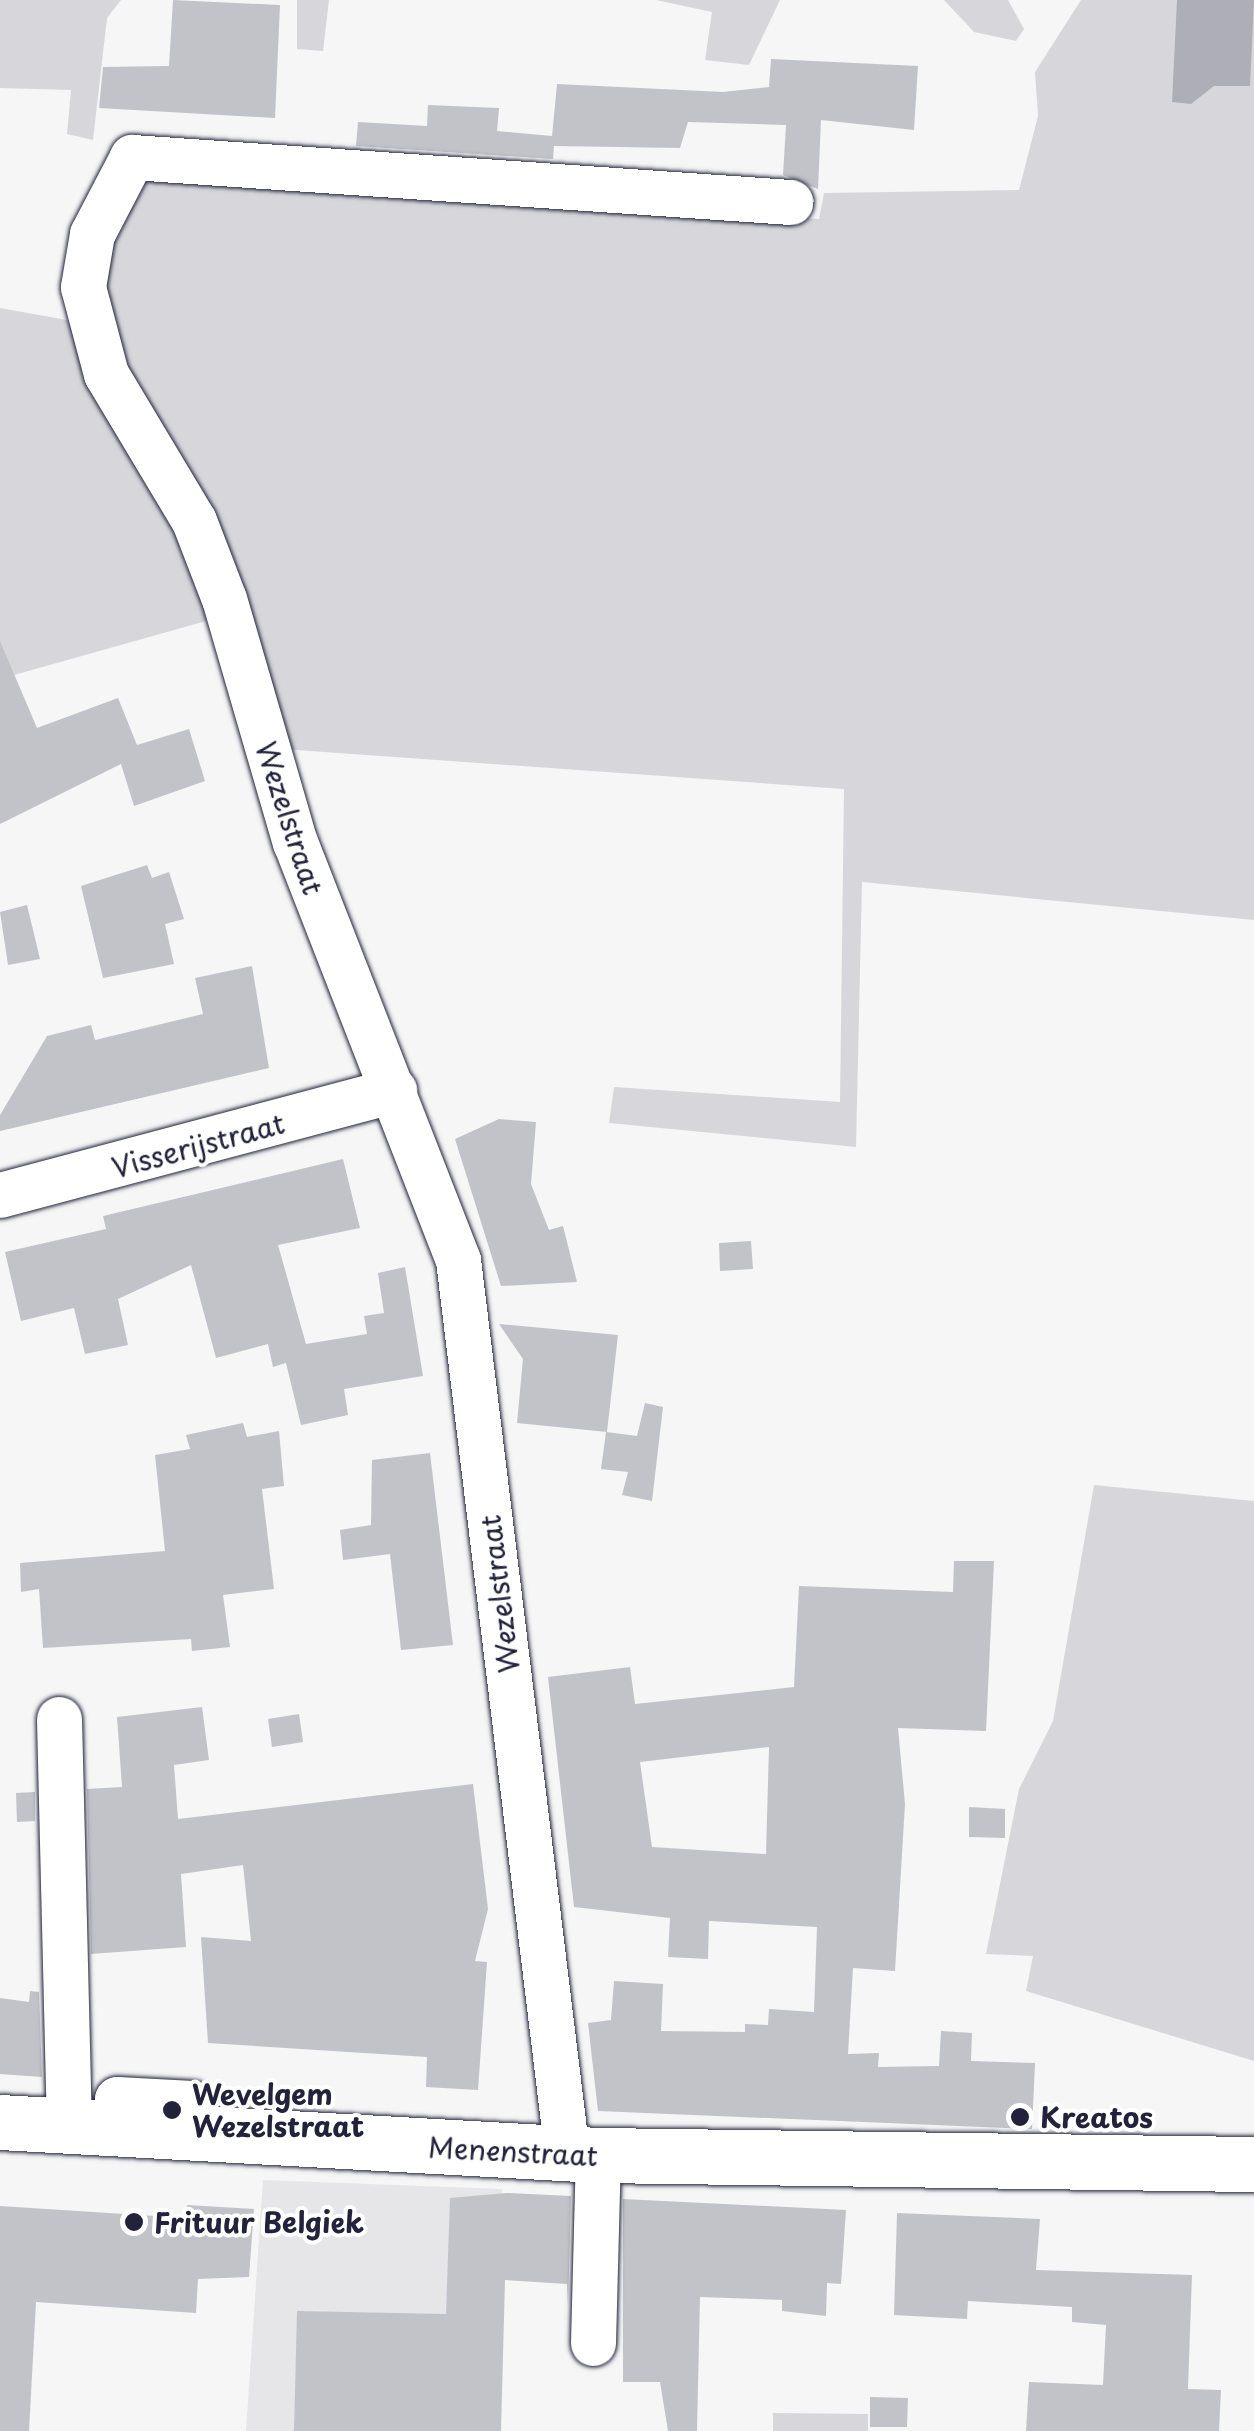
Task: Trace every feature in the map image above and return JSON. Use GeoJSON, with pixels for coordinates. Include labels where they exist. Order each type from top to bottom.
{"type":"FeatureCollection","features":[{"type":"Feature","properties":{"kind":"main road","name":"Menenstraat"},"geometry":{"type":"LineString","coordinates":[[0,2122],[582,2155],[1026,2165],[1254,2164]]}},
{"type":"Feature","properties":{"kind":"main road","name":"Menenstraat"},"geometry":{"type":"LineString","coordinates":[[1026,2165],[1163,2197],[1254,2201]]}},
{"type":"Feature","properties":{"kind":"street","name":"Wezelstraat"},"geometry":{"type":"LineString","coordinates":[[594,2343],[582,2155],[458,1260],[295,843],[200,537],[134,434],[88,321],[83,286],[110,188],[132,157],[790,202]]}},
{"type":"Feature","properties":{"kind":"street","name":"Visserijstraat"},"geometry":{"type":"LineString","coordinates":[[0,1195],[394,1090]]}},
{"type":"Feature","properties":{"kind":"street"},"geometry":{"type":"LineString","coordinates":[[59,1720],[69,2126]]}},
{"type":"Feature","properties":{"kind":"shaded area"},"geometry":{"type":"Polygon","coordinates":[[[0,0],[121,0],[107,18],[93,140],[67,134],[71,90],[0,88],[0,0]]]}},
{"type":"Feature","properties":{"kind":"shaded area"},"geometry":{"type":"Polygon","coordinates":[[[297,0],[329,0],[323,51],[297,49],[297,0]]]}},
{"type":"Feature","properties":{"kind":"shaded area"},"geometry":{"type":"Polygon","coordinates":[[[656,0],[780,0],[749,65],[705,60],[712,12],[656,0]]]}},
{"type":"Feature","properties":{"kind":"shaded area"},"geometry":{"type":"Polygon","coordinates":[[[944,0],[1008,0],[1024,29],[1016,41],[974,32],[944,0]]]}},
{"type":"Feature","properties":{"kind":"shaded area"},"geometry":{"type":"Polygon","coordinates":[[[1081,0],[1254,0],[1254,920],[862,882],[856,1147],[609,1123],[614,1087],[840,1102],[844,789],[282,749],[137,419],[100,287],[132,175],[819,219],[824,193],[1019,190],[1038,116],[1035,72],[1081,0]]]}},
{"type":"Feature","properties":{"kind":"shaded area"},"geometry":{"type":"Polygon","coordinates":[[[1177,0],[1254,0],[1250,86],[1214,86],[1191,104],[1172,102],[1177,0]]]}},
{"type":"Feature","properties":{"kind":"shaded area"},"geometry":{"type":"Polygon","coordinates":[[[0,308],[67,320],[203,579],[206,621],[0,679],[0,308]]]}},
{"type":"Feature","properties":{"kind":"shaded area"},"geometry":{"type":"Polygon","coordinates":[[[1094,1485],[1254,1501],[1254,2061],[1026,1991],[1033,1956],[986,1954],[1019,1789],[1053,1721],[1094,1485]]]}},
{"type":"Feature","properties":{"kind":"shaded area"},"geometry":{"type":"Polygon","coordinates":[[[263,2180],[502,2189],[494,2431],[246,2431],[263,2180]]]}},
{"type":"Feature","properties":{"kind":"shaded area"},"geometry":{"type":"Polygon","coordinates":[[[773,2413],[868,2414],[868,2431],[773,2431],[773,2413]]]}},
{"type":"Feature","properties":{"kind":"building"},"geometry":{"type":"Polygon","coordinates":[[[173,0],[280,5],[275,118],[99,108],[103,67],[169,66],[173,0]]]}},
{"type":"Feature","properties":{"kind":"building"},"geometry":{"type":"Polygon","coordinates":[[[771,59],[918,66],[914,130],[821,120],[818,189],[783,175],[786,125],[688,122],[680,148],[554,146],[553,159],[356,146],[358,122],[427,126],[428,105],[499,108],[497,131],[552,136],[557,84],[723,92],[769,87],[771,59]]]}},
{"type":"Feature","properties":{"kind":"building"},"geometry":{"type":"Polygon","coordinates":[[[0,641],[37,728],[118,698],[137,745],[189,729],[205,781],[134,806],[121,764],[0,824],[0,641]]]}},
{"type":"Feature","properties":{"kind":"building"},"geometry":{"type":"Polygon","coordinates":[[[147,865],[152,878],[169,872],[184,919],[165,924],[174,964],[103,978],[81,886],[147,865]]]}},
{"type":"Feature","properties":{"kind":"building"},"geometry":{"type":"Polygon","coordinates":[[[27,905],[40,959],[8,965],[0,912],[27,905]]]}},
{"type":"Feature","properties":{"kind":"building"},"geometry":{"type":"Polygon","coordinates":[[[252,966],[269,1068],[0,1131],[0,1115],[47,1036],[91,1025],[95,1040],[203,1014],[195,978],[252,966]]]}},
{"type":"Feature","properties":{"kind":"building"},"geometry":{"type":"Polygon","coordinates":[[[499,1119],[536,1122],[531,1184],[549,1230],[563,1226],[577,1282],[501,1286],[455,1139],[499,1119]]]}},
{"type":"Feature","properties":{"kind":"building"},"geometry":{"type":"Polygon","coordinates":[[[343,1159],[360,1228],[278,1245],[306,1344],[367,1334],[364,1316],[384,1313],[378,1273],[405,1267],[423,1376],[344,1389],[348,1415],[301,1425],[286,1363],[273,1367],[268,1344],[216,1358],[191,1265],[118,1299],[128,1345],[85,1354],[74,1308],[21,1321],[5,1252],[106,1229],[103,1216],[343,1159]]]}},
{"type":"Feature","properties":{"kind":"building"},"geometry":{"type":"Polygon","coordinates":[[[751,1241],[753,1269],[720,1271],[719,1243],[751,1241]]]}},
{"type":"Feature","properties":{"kind":"building"},"geometry":{"type":"Polygon","coordinates":[[[499,1324],[618,1335],[607,1432],[517,1423],[523,1359],[499,1324]]]}},
{"type":"Feature","properties":{"kind":"building"},"geometry":{"type":"Polygon","coordinates":[[[645,1403],[663,1407],[652,1501],[622,1495],[628,1472],[601,1469],[606,1432],[637,1436],[645,1403]]]}},
{"type":"Feature","properties":{"kind":"building"},"geometry":{"type":"Polygon","coordinates":[[[243,1423],[247,1437],[279,1431],[284,1486],[262,1489],[274,1589],[223,1595],[230,1647],[192,1651],[191,1639],[43,1648],[39,1589],[21,1592],[20,1563],[165,1551],[155,1455],[190,1449],[186,1435],[243,1423]]]}},
{"type":"Feature","properties":{"kind":"building"},"geometry":{"type":"Polygon","coordinates":[[[430,1453],[453,1645],[401,1650],[390,1554],[343,1560],[340,1530],[371,1525],[372,1460],[430,1453]]]}},
{"type":"Feature","properties":{"kind":"building"},"geometry":{"type":"Polygon","coordinates":[[[954,1561],[994,1561],[986,1731],[898,1728],[905,1804],[895,1971],[853,1968],[848,2054],[879,2053],[878,2067],[939,2066],[941,2031],[972,2033],[971,2061],[1035,2063],[1032,2129],[598,2111],[588,2023],[611,2020],[614,1981],[663,1984],[661,2031],[745,2032],[745,2024],[768,2025],[769,2009],[814,2012],[817,1927],[709,1921],[708,1959],[668,1957],[670,1918],[574,1907],[548,1677],[630,1667],[635,1704],[794,1687],[799,1586],[953,1592],[954,1561]],[[769,1747],[640,1762],[652,1847],[766,1854],[769,1747]]]}},
{"type":"Feature","properties":{"kind":"building"},"geometry":{"type":"Polygon","coordinates":[[[202,1707],[209,1760],[174,1765],[178,1819],[473,1784],[488,1909],[475,1961],[487,1962],[478,2090],[426,2087],[427,2057],[208,2043],[201,1937],[251,1941],[243,1865],[181,1874],[186,1947],[91,1954],[87,1789],[122,1787],[117,1717],[202,1707]]]}},
{"type":"Feature","properties":{"kind":"building"},"geometry":{"type":"Polygon","coordinates":[[[299,1714],[303,1742],[272,1747],[268,1719],[299,1714]]]}},
{"type":"Feature","properties":{"kind":"building"},"geometry":{"type":"Polygon","coordinates":[[[35,1792],[35,1821],[17,1822],[16,1793],[35,1792]]]}},
{"type":"Feature","properties":{"kind":"building"},"geometry":{"type":"Polygon","coordinates":[[[969,1807],[1005,1809],[1005,1838],[969,1837],[969,1807]]]}},
{"type":"Feature","properties":{"kind":"building"},"geometry":{"type":"Polygon","coordinates":[[[30,1991],[39,1992],[42,2077],[0,2074],[0,1998],[29,2002],[30,1991]]]}},
{"type":"Feature","properties":{"kind":"building"},"geometry":{"type":"Polygon","coordinates":[[[507,2193],[571,2196],[568,2307],[567,2284],[505,2280],[501,2431],[294,2431],[297,2311],[446,2314],[450,2198],[507,2193]]]}},
{"type":"Feature","properties":{"kind":"building"},"geometry":{"type":"Polygon","coordinates":[[[623,2199],[846,2210],[841,2284],[827,2283],[826,2316],[782,2311],[782,2300],[700,2297],[697,2431],[668,2431],[660,2382],[623,2382],[623,2199]]]}},
{"type":"Feature","properties":{"kind":"building"},"geometry":{"type":"Polygon","coordinates":[[[187,2205],[254,2209],[249,2277],[198,2279],[196,2313],[36,2302],[29,2431],[0,2431],[0,2206],[186,2218],[187,2205]]]}},
{"type":"Feature","properties":{"kind":"building"},"geometry":{"type":"Polygon","coordinates":[[[897,2213],[1040,2219],[1036,2270],[1192,2275],[1188,2389],[1221,2390],[1219,2431],[1026,2431],[1029,2382],[1103,2385],[1106,2325],[1072,2322],[1072,2307],[968,2301],[967,2319],[894,2315],[897,2213]]]}},
{"type":"Feature","properties":{"kind":"building"},"geometry":{"type":"Polygon","coordinates":[[[870,2397],[908,2398],[907,2427],[870,2427],[870,2397]]]}},
{"type":"Feature","properties":{"kind":"place","name":"Wevelgem Wezelstraat"},"geometry":{"type":"Point","coordinates":[172,2110]}},
{"type":"Feature","properties":{"kind":"place","name":"Kreatos"},"geometry":{"type":"Point","coordinates":[1020,2117]}},
{"type":"Feature","properties":{"kind":"place","name":"Frituur Belgiek"},"geometry":{"type":"Point","coordinates":[134,2222]}}]}
